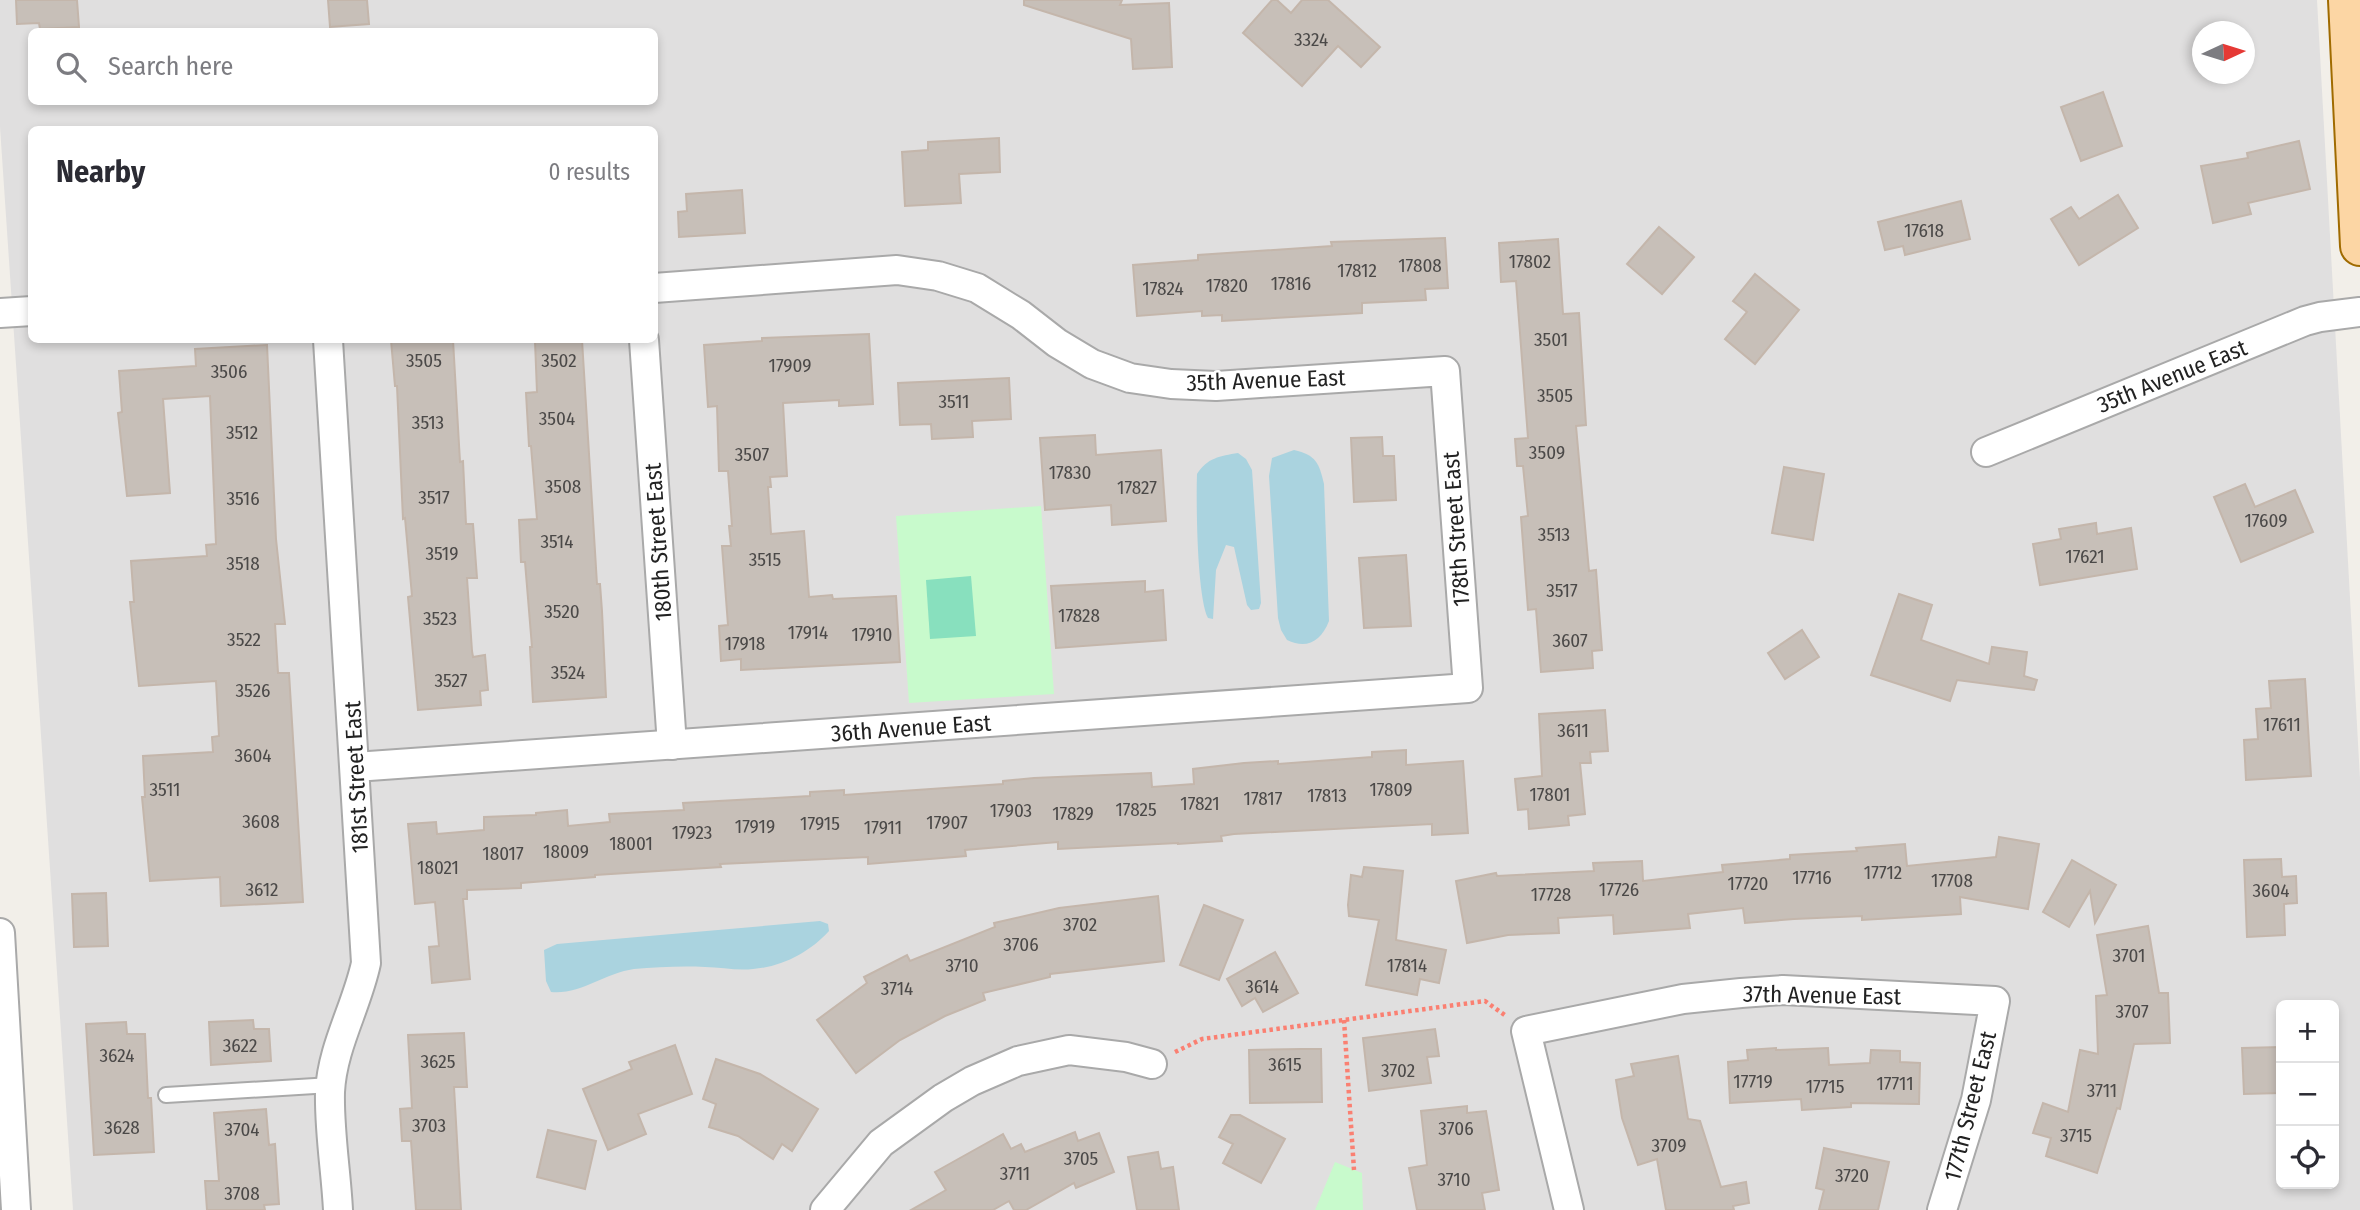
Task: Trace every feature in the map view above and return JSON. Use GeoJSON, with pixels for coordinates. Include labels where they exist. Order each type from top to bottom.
{"type":"FeatureCollection","features":[{"type":"Feature","properties":{"kind":"main road"},"geometry":{"type":"LineString","coordinates":[[2347,0],[2360,246]]}},
{"type":"Feature","properties":{"kind":"street","name":"35th Avenue East"},"geometry":{"type":"LineString","coordinates":[[658,288],[897,270],[938,276],[976,288],[1092,364],[1130,378],[1171,384],[1216,386],[1444,371]]}},
{"type":"Feature","properties":{"kind":"street"},"geometry":{"type":"LineString","coordinates":[[0,313],[28,311]]}},
{"type":"Feature","properties":{"kind":"street","name":"35th Avenue East"},"geometry":{"type":"LineString","coordinates":[[1986,452],[2305,321],[2360,312]]}},
{"type":"Feature","properties":{"kind":"street","name":"181st Street East"},"geometry":{"type":"LineString","coordinates":[[328,343],[366,963],[360,989],[343,1032],[331,1085],[338,1210]]}},
{"type":"Feature","properties":{"kind":"street","name":"180th Street East"},"geometry":{"type":"LineString","coordinates":[[644,343],[672,745]]}},
{"type":"Feature","properties":{"kind":"street","name":"178th Street East"},"geometry":{"type":"LineString","coordinates":[[1444,371],[1468,688]]}},
{"type":"Feature","properties":{"kind":"street","name":"36th Avenue East"},"geometry":{"type":"LineString","coordinates":[[355,768],[1468,688]]}},
{"type":"Feature","properties":{"kind":"street"},"geometry":{"type":"LineString","coordinates":[[0,933],[10,1208]]}},
{"type":"Feature","properties":{"kind":"street","name":"37th Avenue East"},"geometry":{"type":"LineString","coordinates":[[1526,1031],[1683,999],[1783,990],[1995,1001]]}},
{"type":"Feature","properties":{"kind":"street","name":"177th Street East"},"geometry":{"type":"LineString","coordinates":[[1942,1210],[1976,1100],[1995,1001]]}},
{"type":"Feature","properties":{"kind":"street"},"geometry":{"type":"LineString","coordinates":[[1526,1031],[1569,1210]]}},
{"type":"Feature","properties":{"kind":"street"},"geometry":{"type":"LineString","coordinates":[[825,1210],[881,1143],[943,1098],[1018,1060],[1069,1050],[1126,1057],[1152,1064]]}},
{"type":"Feature","properties":{"kind":"lane"},"geometry":{"type":"LineString","coordinates":[[166,1095],[331,1085]]}},
{"type":"Feature","properties":{"kind":"path"},"geometry":{"type":"LineString","coordinates":[[1152,1064],[1202,1039],[1485,1001],[1526,1031]]}},
{"type":"Feature","properties":{"kind":"path"},"geometry":{"type":"LineString","coordinates":[[1344,1020],[1354,1170]]}},
{"type":"Feature","properties":{"kind":"shaded area"},"geometry":{"type":"Polygon","coordinates":[[[0,0],[2317,0],[2360,779],[2360,1210],[73,1210],[0,127],[0,0]]]}},
{"type":"Feature","properties":{"kind":"green space"},"geometry":{"type":"Polygon","coordinates":[[[1041,506],[1054,694],[909,703],[896,516],[1041,506]]]}},
{"type":"Feature","properties":{"kind":"green space"},"geometry":{"type":"Polygon","coordinates":[[[971,576],[976,636],[930,639],[926,580],[971,576]]]}},
{"type":"Feature","properties":{"kind":"green space"},"geometry":{"type":"Polygon","coordinates":[[[1335,1162],[1362,1173],[1363,1210],[1315,1210],[1335,1162]]]}},
{"type":"Feature","properties":{"kind":"water"},"geometry":{"type":"Polygon","coordinates":[[[1294,450],[1312,457],[1324,484],[1329,621],[1322,634],[1307,644],[1287,640],[1278,618],[1269,476],[1272,458],[1294,450]]]}},
{"type":"Feature","properties":{"kind":"water"},"geometry":{"type":"Polygon","coordinates":[[[1238,453],[1246,459],[1252,470],[1261,603],[1259,609],[1251,610],[1247,605],[1234,547],[1226,545],[1216,570],[1213,619],[1208,618],[1204,607],[1199,571],[1197,474],[1210,461],[1238,453]]]}},
{"type":"Feature","properties":{"kind":"water"},"geometry":{"type":"Polygon","coordinates":[[[820,921],[828,924],[829,931],[813,946],[785,962],[764,968],[634,969],[562,992],[551,992],[546,981],[544,950],[557,944],[820,921]]]}},
{"type":"Feature","properties":{"kind":"building"},"geometry":{"type":"Polygon","coordinates":[[[16,0],[77,0],[79,27],[40,28],[39,23],[17,24],[16,0]]]}},
{"type":"Feature","properties":{"kind":"building"},"geometry":{"type":"Polygon","coordinates":[[[328,0],[367,0],[369,24],[330,27],[328,0]]]}},
{"type":"Feature","properties":{"kind":"building"},"geometry":{"type":"Polygon","coordinates":[[[1024,0],[1122,0],[1120,5],[1169,3],[1172,67],[1133,69],[1131,39],[1024,5],[1024,0]]]}},
{"type":"Feature","properties":{"kind":"building"},"geometry":{"type":"Polygon","coordinates":[[[1272,0],[1277,0],[1291,13],[1302,0],[1328,0],[1380,47],[1361,67],[1338,46],[1302,86],[1243,33],[1272,0]]]}},
{"type":"Feature","properties":{"kind":"building"},"geometry":{"type":"Polygon","coordinates":[[[2103,92],[2122,146],[2081,161],[2061,107],[2103,92]]]}},
{"type":"Feature","properties":{"kind":"building"},"geometry":{"type":"Polygon","coordinates":[[[999,138],[1000,172],[959,174],[961,203],[905,206],[902,152],[928,150],[928,142],[999,138]]]}},
{"type":"Feature","properties":{"kind":"building"},"geometry":{"type":"Polygon","coordinates":[[[2299,141],[2310,189],[2248,203],[2251,214],[2213,223],[2201,166],[2248,158],[2247,153],[2299,141]]]}},
{"type":"Feature","properties":{"kind":"building"},"geometry":{"type":"Polygon","coordinates":[[[742,190],[745,233],[679,237],[678,212],[687,211],[686,194],[742,190]]]}},
{"type":"Feature","properties":{"kind":"building"},"geometry":{"type":"Polygon","coordinates":[[[2118,195],[2138,228],[2079,265],[2051,219],[2071,207],[2079,219],[2118,195]]]}},
{"type":"Feature","properties":{"kind":"building"},"geometry":{"type":"Polygon","coordinates":[[[1961,201],[1970,239],[1905,255],[1903,246],[1885,250],[1878,222],[1961,201]]]}},
{"type":"Feature","properties":{"kind":"building"},"geometry":{"type":"Polygon","coordinates":[[[1659,227],[1694,257],[1662,294],[1627,264],[1659,227]]]}},
{"type":"Feature","properties":{"kind":"building"},"geometry":{"type":"Polygon","coordinates":[[[1445,238],[1448,288],[1425,289],[1426,300],[1362,303],[1362,313],[1222,321],[1222,315],[1202,316],[1202,311],[1137,316],[1133,265],[1198,260],[1198,255],[1332,246],[1331,242],[1445,238]]]}},
{"type":"Feature","properties":{"kind":"building"},"geometry":{"type":"Polygon","coordinates":[[[1558,239],[1563,314],[1579,313],[1586,425],[1576,426],[1589,571],[1596,570],[1602,650],[1592,651],[1593,668],[1541,672],[1536,609],[1528,610],[1521,517],[1528,516],[1523,466],[1517,466],[1515,439],[1528,438],[1516,281],[1501,282],[1499,243],[1558,239]]]}},
{"type":"Feature","properties":{"kind":"building"},"geometry":{"type":"Polygon","coordinates":[[[1755,274],[1799,310],[1755,364],[1725,339],[1747,312],[1733,301],[1755,274]]]}},
{"type":"Feature","properties":{"kind":"building"},"geometry":{"type":"Polygon","coordinates":[[[869,334],[873,404],[839,406],[839,400],[783,403],[787,476],[770,477],[771,487],[768,487],[771,534],[804,531],[809,597],[832,595],[833,599],[896,596],[900,662],[741,670],[741,659],[721,661],[719,626],[728,625],[722,546],[731,546],[729,526],[732,526],[728,471],[719,471],[717,406],[708,407],[704,345],[762,341],[762,338],[869,334]]]}},
{"type":"Feature","properties":{"kind":"building"},"geometry":{"type":"Polygon","coordinates":[[[391,343],[453,343],[466,524],[473,524],[477,578],[467,578],[472,651],[473,657],[485,655],[488,690],[480,691],[481,705],[418,710],[391,343]]]}},
{"type":"Feature","properties":{"kind":"building"},"geometry":{"type":"Polygon","coordinates":[[[535,343],[582,343],[606,697],[533,702],[532,647],[525,562],[521,562],[519,520],[537,519],[526,393],[537,392],[535,343]]]}},
{"type":"Feature","properties":{"kind":"building"},"geometry":{"type":"Polygon","coordinates":[[[267,345],[276,539],[285,624],[275,624],[278,673],[289,673],[303,902],[221,906],[220,877],[150,881],[142,797],[145,797],[143,756],[213,752],[212,737],[219,736],[216,681],[139,686],[130,602],[134,602],[131,561],[207,556],[206,545],[216,544],[210,396],[163,399],[170,493],[127,496],[118,413],[122,412],[119,371],[196,366],[195,349],[267,345]]]}},
{"type":"Feature","properties":{"kind":"building"},"geometry":{"type":"Polygon","coordinates":[[[1009,378],[1011,419],[972,421],[973,437],[932,439],[931,424],[900,425],[898,383],[1009,378]]]}},
{"type":"Feature","properties":{"kind":"building"},"geometry":{"type":"Polygon","coordinates":[[[1095,435],[1096,455],[1161,450],[1166,521],[1112,525],[1111,505],[1045,510],[1040,438],[1095,435]]]}},
{"type":"Feature","properties":{"kind":"building"},"geometry":{"type":"Polygon","coordinates":[[[1382,437],[1383,456],[1394,456],[1396,500],[1354,502],[1351,438],[1382,437]]]}},
{"type":"Feature","properties":{"kind":"building"},"geometry":{"type":"Polygon","coordinates":[[[1784,467],[1824,474],[1813,540],[1772,533],[1784,467]]]}},
{"type":"Feature","properties":{"kind":"building"},"geometry":{"type":"Polygon","coordinates":[[[2245,484],[2255,507],[2295,490],[2313,532],[2241,562],[2214,497],[2245,484]]]}},
{"type":"Feature","properties":{"kind":"building"},"geometry":{"type":"Polygon","coordinates":[[[2096,523],[2097,534],[2131,528],[2137,569],[2040,585],[2033,544],[2061,539],[2059,529],[2096,523]]]}},
{"type":"Feature","properties":{"kind":"building"},"geometry":{"type":"Polygon","coordinates":[[[1406,555],[1411,626],[1364,628],[1359,558],[1406,555]]]}},
{"type":"Feature","properties":{"kind":"building"},"geometry":{"type":"Polygon","coordinates":[[[1145,581],[1145,592],[1163,590],[1166,640],[1056,648],[1051,586],[1145,581]]]}},
{"type":"Feature","properties":{"kind":"building"},"geometry":{"type":"Polygon","coordinates":[[[1899,594],[1932,605],[1921,640],[1989,664],[1992,647],[2027,652],[2024,676],[2037,680],[2034,690],[1957,680],[1950,701],[1871,675],[1899,594]]]}},
{"type":"Feature","properties":{"kind":"building"},"geometry":{"type":"Polygon","coordinates":[[[1802,630],[1819,657],[1785,679],[1768,653],[1802,630]]]}},
{"type":"Feature","properties":{"kind":"building"},"geometry":{"type":"Polygon","coordinates":[[[2305,679],[2311,776],[2246,780],[2244,740],[2258,739],[2256,709],[2271,708],[2269,681],[2305,679]]]}},
{"type":"Feature","properties":{"kind":"building"},"geometry":{"type":"Polygon","coordinates":[[[1605,710],[1608,751],[1590,752],[1591,763],[1580,763],[1585,814],[1568,816],[1569,825],[1529,829],[1528,809],[1518,810],[1515,779],[1542,776],[1539,714],[1605,710]]]}},
{"type":"Feature","properties":{"kind":"building"},"geometry":{"type":"Polygon","coordinates":[[[1406,750],[1406,765],[1463,761],[1468,833],[1432,835],[1432,824],[1234,834],[1221,836],[1222,841],[1178,844],[1058,849],[1058,842],[965,850],[966,856],[868,864],[868,857],[720,864],[721,867],[521,883],[521,888],[467,890],[467,899],[463,899],[470,979],[432,983],[429,947],[439,946],[435,902],[415,904],[408,824],[436,822],[437,834],[484,830],[484,817],[536,815],[567,810],[568,826],[610,822],[609,814],[684,810],[683,803],[810,796],[810,792],[844,790],[844,795],[1003,784],[1003,781],[1034,778],[1151,773],[1152,787],[1194,784],[1193,769],[1244,763],[1278,761],[1278,764],[1372,757],[1372,752],[1406,750]]]}},
{"type":"Feature","properties":{"kind":"building"},"geometry":{"type":"Polygon","coordinates":[[[1999,837],[2039,844],[2028,909],[1960,897],[1961,914],[1862,920],[1862,916],[1745,923],[1743,908],[1688,914],[1690,928],[1614,934],[1613,915],[1558,918],[1559,933],[1508,935],[1467,943],[1456,881],[1496,873],[1497,876],[1594,871],[1593,863],[1642,861],[1643,881],[1723,872],[1722,865],[1790,859],[1790,855],[1857,851],[1856,848],[1905,844],[1907,866],[1996,857],[1999,837]]]}},
{"type":"Feature","properties":{"kind":"building"},"geometry":{"type":"Polygon","coordinates":[[[2281,859],[2282,877],[2296,876],[2297,903],[2284,904],[2285,935],[2247,937],[2244,860],[2281,859]]]}},
{"type":"Feature","properties":{"kind":"building"},"geometry":{"type":"Polygon","coordinates":[[[2072,860],[2116,885],[2095,923],[2090,891],[2069,927],[2043,912],[2072,860]]]}},
{"type":"Feature","properties":{"kind":"building"},"geometry":{"type":"Polygon","coordinates":[[[1364,867],[1403,871],[1396,940],[1446,950],[1439,983],[1420,979],[1417,995],[1366,985],[1379,920],[1349,916],[1348,905],[1351,875],[1362,877],[1364,867]]]}},
{"type":"Feature","properties":{"kind":"building"},"geometry":{"type":"Polygon","coordinates":[[[106,893],[108,946],[74,947],[72,894],[106,893]]]}},
{"type":"Feature","properties":{"kind":"building"},"geometry":{"type":"Polygon","coordinates":[[[1158,896],[1164,961],[1050,974],[1050,977],[983,993],[985,1000],[945,1016],[900,1040],[856,1073],[817,1020],[867,983],[864,977],[907,955],[910,961],[995,927],[994,923],[1059,908],[1158,896]]]}},
{"type":"Feature","properties":{"kind":"building"},"geometry":{"type":"Polygon","coordinates":[[[1204,905],[1243,920],[1219,980],[1180,965],[1204,905]]]}},
{"type":"Feature","properties":{"kind":"building"},"geometry":{"type":"Polygon","coordinates":[[[2148,926],[2159,993],[2168,993],[2170,1043],[2134,1044],[2120,1109],[2117,1108],[2097,1173],[2046,1156],[2051,1138],[2033,1133],[2043,1103],[2068,1112],[2080,1050],[2098,1054],[2096,996],[2107,995],[2097,935],[2148,926]]]}},
{"type":"Feature","properties":{"kind":"building"},"geometry":{"type":"Polygon","coordinates":[[[1275,952],[1298,993],[1263,1012],[1255,998],[1242,1006],[1227,979],[1275,952]]]}},
{"type":"Feature","properties":{"kind":"building"},"geometry":{"type":"Polygon","coordinates":[[[253,1020],[254,1029],[269,1029],[271,1061],[211,1065],[209,1022],[253,1020]]]}},
{"type":"Feature","properties":{"kind":"building"},"geometry":{"type":"Polygon","coordinates":[[[126,1022],[127,1034],[145,1034],[154,1152],[94,1155],[86,1024],[126,1022]]]}},
{"type":"Feature","properties":{"kind":"building"},"geometry":{"type":"Polygon","coordinates":[[[1435,1029],[1439,1056],[1427,1057],[1431,1083],[1369,1091],[1363,1038],[1435,1029]]]}},
{"type":"Feature","properties":{"kind":"building"},"geometry":{"type":"Polygon","coordinates":[[[464,1033],[467,1087],[454,1087],[461,1210],[416,1210],[411,1141],[402,1141],[400,1109],[412,1108],[408,1035],[464,1033]]]}},
{"type":"Feature","properties":{"kind":"building"},"geometry":{"type":"Polygon","coordinates":[[[675,1045],[692,1094],[638,1114],[646,1134],[608,1150],[583,1089],[632,1069],[629,1062],[675,1045]]]}},
{"type":"Feature","properties":{"kind":"building"},"geometry":{"type":"Polygon","coordinates":[[[2276,1047],[2276,1093],[2244,1094],[2242,1048],[2276,1047]]]}},
{"type":"Feature","properties":{"kind":"building"},"geometry":{"type":"Polygon","coordinates":[[[1828,1048],[1829,1065],[1870,1063],[1871,1050],[1900,1051],[1900,1062],[1920,1063],[1919,1104],[1851,1103],[1851,1107],[1802,1110],[1801,1099],[1730,1103],[1728,1062],[1748,1060],[1747,1050],[1828,1048]]]}},
{"type":"Feature","properties":{"kind":"building"},"geometry":{"type":"Polygon","coordinates":[[[1321,1049],[1322,1102],[1250,1103],[1249,1050],[1321,1049]]]}},
{"type":"Feature","properties":{"kind":"building"},"geometry":{"type":"Polygon","coordinates":[[[1678,1056],[1688,1119],[1700,1121],[1721,1187],[1746,1182],[1749,1203],[1733,1206],[1734,1210],[1666,1210],[1657,1159],[1638,1165],[1622,1118],[1616,1080],[1634,1076],[1631,1064],[1678,1056]]]}},
{"type":"Feature","properties":{"kind":"building"},"geometry":{"type":"Polygon","coordinates":[[[716,1059],[760,1074],[818,1109],[792,1151],[782,1144],[773,1159],[738,1136],[709,1127],[716,1104],[703,1099],[716,1059]]]}},
{"type":"Feature","properties":{"kind":"building"},"geometry":{"type":"Polygon","coordinates":[[[1467,1106],[1467,1113],[1486,1111],[1499,1190],[1482,1193],[1485,1210],[1417,1210],[1409,1168],[1427,1165],[1421,1111],[1467,1106]]]}},
{"type":"Feature","properties":{"kind":"building"},"geometry":{"type":"Polygon","coordinates":[[[266,1109],[269,1145],[275,1144],[279,1204],[264,1205],[265,1210],[207,1210],[205,1181],[219,1181],[214,1113],[266,1109]]]}},
{"type":"Feature","properties":{"kind":"building"},"geometry":{"type":"Polygon","coordinates":[[[1231,1115],[1240,1115],[1285,1139],[1261,1183],[1223,1163],[1233,1144],[1219,1137],[1231,1115]]]}},
{"type":"Feature","properties":{"kind":"building"},"geometry":{"type":"Polygon","coordinates":[[[548,1130],[596,1141],[585,1189],[537,1177],[548,1130]]]}},
{"type":"Feature","properties":{"kind":"building"},"geometry":{"type":"Polygon","coordinates":[[[1075,1132],[1078,1141],[1099,1133],[1114,1172],[1076,1188],[1074,1183],[1026,1210],[1014,1210],[1009,1201],[993,1210],[911,1210],[946,1190],[935,1172],[1003,1134],[1011,1149],[1021,1144],[1025,1152],[1075,1132]]]}},
{"type":"Feature","properties":{"kind":"building"},"geometry":{"type":"Polygon","coordinates":[[[1824,1148],[1889,1162],[1878,1210],[1819,1210],[1824,1190],[1816,1188],[1824,1148]]]}},
{"type":"Feature","properties":{"kind":"building"},"geometry":{"type":"Polygon","coordinates":[[[1158,1152],[1161,1169],[1173,1167],[1179,1210],[1137,1210],[1128,1157],[1158,1152]]]}}]}
